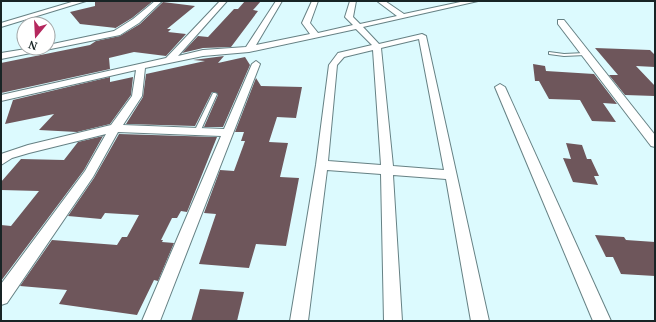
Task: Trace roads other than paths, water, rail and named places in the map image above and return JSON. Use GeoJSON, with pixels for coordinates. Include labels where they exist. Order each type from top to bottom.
{"type":"FeatureCollection","features":[{"type":"Feature","properties":{"kind":"street"},"geometry":{"type":"LineString","coordinates":[[1,24],[83,1]]}},
{"type":"Feature","properties":{"kind":"street"},"geometry":{"type":"LineString","coordinates":[[56,46],[117,33],[136,21],[159,1]]}},
{"type":"Feature","properties":{"kind":"street"},"geometry":{"type":"LineString","coordinates":[[169,60],[224,1]]}},
{"type":"Feature","properties":{"kind":"street"},"geometry":{"type":"LineString","coordinates":[[248,49],[279,1]]}},
{"type":"Feature","properties":{"kind":"street"},"geometry":{"type":"LineString","coordinates":[[315,1],[306,23],[316,36]]}},
{"type":"Feature","properties":{"kind":"street"},"geometry":{"type":"LineString","coordinates":[[353,1],[349,17],[376,45],[383,106],[387,170],[393,321]]}},
{"type":"Feature","properties":{"kind":"street"},"geometry":{"type":"LineString","coordinates":[[380,1],[402,16]]}},
{"type":"Feature","properties":{"kind":"street"},"geometry":{"type":"LineString","coordinates":[[429,1],[441,8]]}},
{"type":"Feature","properties":{"kind":"street"},"geometry":{"type":"LineString","coordinates":[[1,98],[203,53],[248,49],[316,36],[475,1]]}},
{"type":"Feature","properties":{"kind":"street"},"geometry":{"type":"LineString","coordinates":[[561,22],[655,143]]}},
{"type":"Feature","properties":{"kind":"street"},"geometry":{"type":"LineString","coordinates":[[299,321],[322,165],[333,65],[341,55],[376,45],[422,36],[480,321]]}},
{"type":"Feature","properties":{"kind":"street"},"geometry":{"type":"LineString","coordinates":[[1,56],[16,53]]}},
{"type":"Feature","properties":{"kind":"street"},"geometry":{"type":"LineString","coordinates":[[151,321],[175,259],[256,64]]}},
{"type":"Feature","properties":{"kind":"street"},"geometry":{"type":"LineString","coordinates":[[1,297],[88,174],[115,128],[137,96],[141,67]]}},
{"type":"Feature","properties":{"kind":"street"},"geometry":{"type":"LineString","coordinates":[[500,87],[602,321]]}},
{"type":"Feature","properties":{"kind":"street"},"geometry":{"type":"LineString","coordinates":[[1,161],[8,155],[28,149],[115,128],[228,133]]}},
{"type":"Feature","properties":{"kind":"street"},"geometry":{"type":"LineString","coordinates":[[322,165],[451,175]]}},
{"type":"Feature","properties":{"kind":"lane"},"geometry":{"type":"LineString","coordinates":[[551,53],[564,55],[585,54]]}},
{"type":"Feature","properties":{"kind":"lane"},"geometry":{"type":"LineString","coordinates":[[198,132],[215,94]]}}]}
